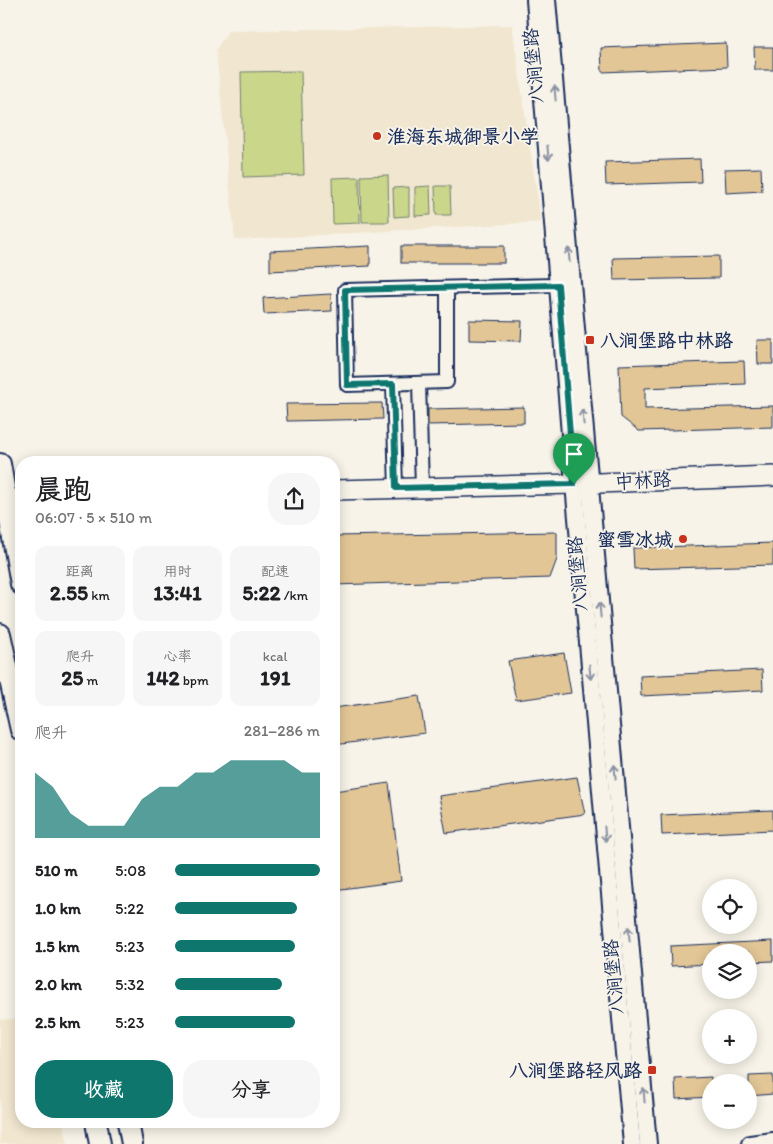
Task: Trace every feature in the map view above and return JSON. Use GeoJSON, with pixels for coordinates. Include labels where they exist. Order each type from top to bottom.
{"type":"FeatureCollection","features":[{"type":"Feature","properties":{"kind":"main road"},"geometry":{"type":"LineString","coordinates":[[0,464],[9,499],[15,542]]}},
{"type":"Feature","properties":{"kind":"main road","name":"中林路"},"geometry":{"type":"LineString","coordinates":[[340,490],[773,476]]}},
{"type":"Feature","properties":{"kind":"main road"},"geometry":{"type":"LineString","coordinates":[[0,634],[15,703]]}},
{"type":"Feature","properties":{"kind":"main road"},"geometry":{"type":"LineString","coordinates":[[97,1128],[100,1144]]}},
{"type":"Feature","properties":{"kind":"main road"},"geometry":{"type":"LineString","coordinates":[[129,1128],[132,1144]]}},
{"type":"Feature","properties":{"kind":"street","name":"八涧堡路"},"geometry":{"type":"LineString","coordinates":[[535,0],[558,285],[581,483],[648,1144]]}},
{"type":"Feature","properties":{"kind":"street","name":"八涧堡路"},"geometry":{"type":"LineString","coordinates":[[547,0],[581,483],[632,1144]]}},
{"type":"Feature","properties":{"kind":"street"},"geometry":{"type":"LineString","coordinates":[[447,288],[447,382],[347,385],[345,290],[558,285]]}},
{"type":"Feature","properties":{"kind":"street"},"geometry":{"type":"LineString","coordinates":[[419,383],[422,488]]}},
{"type":"Feature","properties":{"kind":"street"},"geometry":{"type":"LineString","coordinates":[[393,384],[396,488]]}},
{"type":"Feature","properties":{"kind":"street"},"geometry":{"type":"LineString","coordinates":[[750,1144],[773,1141]]}},
{"type":"Feature","properties":{"kind":"shaded area","name":"淮海东城御景小学"},"geometry":{"type":"Polygon","coordinates":[[[512,25],[541,222],[235,240],[216,50],[228,31],[512,25]]]}},
{"type":"Feature","properties":{"kind":"shaded area"},"geometry":{"type":"Polygon","coordinates":[[[15,1019],[15,1128],[64,1128],[68,1144],[0,1144],[0,1020],[15,1019]]]}},
{"type":"Feature","properties":{"kind":"green space"},"geometry":{"type":"Polygon","coordinates":[[[301,71],[304,175],[243,177],[241,72],[301,71]]]}},
{"type":"Feature","properties":{"kind":"green space"},"geometry":{"type":"Polygon","coordinates":[[[388,175],[389,222],[362,222],[361,176],[388,175]]]}},
{"type":"Feature","properties":{"kind":"green space"},"geometry":{"type":"Polygon","coordinates":[[[359,177],[360,223],[333,224],[332,178],[359,177]]]}},
{"type":"Feature","properties":{"kind":"green space"},"geometry":{"type":"Polygon","coordinates":[[[430,186],[431,215],[415,216],[415,187],[430,186]]]}},
{"type":"Feature","properties":{"kind":"green space"},"geometry":{"type":"Polygon","coordinates":[[[435,186],[450,186],[451,215],[436,215],[435,186]]]}},
{"type":"Feature","properties":{"kind":"green space"},"geometry":{"type":"Polygon","coordinates":[[[409,187],[409,216],[394,217],[393,188],[409,187]]]}},
{"type":"Feature","properties":{"kind":"building"},"geometry":{"type":"Polygon","coordinates":[[[726,43],[727,67],[602,72],[601,48],[726,43]]]}},
{"type":"Feature","properties":{"kind":"building"},"geometry":{"type":"Polygon","coordinates":[[[754,47],[773,47],[773,70],[755,70],[754,47]]]}},
{"type":"Feature","properties":{"kind":"building"},"geometry":{"type":"Polygon","coordinates":[[[700,159],[701,182],[606,185],[605,162],[700,159]]]}},
{"type":"Feature","properties":{"kind":"building"},"geometry":{"type":"Polygon","coordinates":[[[761,168],[762,191],[726,193],[725,169],[761,168]]]}},
{"type":"Feature","properties":{"kind":"building"},"geometry":{"type":"Polygon","coordinates":[[[370,246],[370,266],[270,271],[270,251],[370,246]]]}},
{"type":"Feature","properties":{"kind":"building"},"geometry":{"type":"Polygon","coordinates":[[[401,246],[504,246],[504,263],[401,263],[401,246]]]}},
{"type":"Feature","properties":{"kind":"building"},"geometry":{"type":"Polygon","coordinates":[[[719,256],[719,278],[614,280],[613,258],[719,256]]]}},
{"type":"Feature","properties":{"kind":"building"},"geometry":{"type":"Polygon","coordinates":[[[331,294],[332,311],[264,314],[263,298],[331,294]]]}},
{"type":"Feature","properties":{"kind":"building"},"geometry":{"type":"Polygon","coordinates":[[[469,320],[522,321],[521,341],[469,340],[469,320]]]}},
{"type":"Feature","properties":{"kind":"building"},"geometry":{"type":"Polygon","coordinates":[[[757,340],[773,340],[773,364],[758,364],[757,340]]]}},
{"type":"Feature","properties":{"kind":"building"},"geometry":{"type":"Polygon","coordinates":[[[744,361],[745,384],[645,388],[645,409],[773,406],[773,427],[639,431],[621,417],[619,365],[744,361]]]}},
{"type":"Feature","properties":{"kind":"building"},"geometry":{"type":"Polygon","coordinates":[[[382,403],[383,419],[287,421],[286,404],[382,403]]]}},
{"type":"Feature","properties":{"kind":"building"},"geometry":{"type":"Polygon","coordinates":[[[524,407],[524,423],[428,425],[428,409],[524,407]]]}},
{"type":"Feature","properties":{"kind":"building"},"geometry":{"type":"Polygon","coordinates":[[[557,532],[557,559],[550,578],[340,585],[340,536],[557,532]]]}},
{"type":"Feature","properties":{"kind":"building"},"geometry":{"type":"Polygon","coordinates":[[[773,543],[773,565],[634,569],[633,548],[773,543]]]}},
{"type":"Feature","properties":{"kind":"building"},"geometry":{"type":"Polygon","coordinates":[[[564,653],[571,693],[516,700],[508,661],[564,653]]]}},
{"type":"Feature","properties":{"kind":"building"},"geometry":{"type":"Polygon","coordinates":[[[762,670],[763,690],[641,696],[640,676],[762,670]]]}},
{"type":"Feature","properties":{"kind":"building"},"geometry":{"type":"Polygon","coordinates":[[[419,696],[425,733],[340,744],[340,707],[419,696]]]}},
{"type":"Feature","properties":{"kind":"building"},"geometry":{"type":"Polygon","coordinates":[[[577,777],[585,814],[446,833],[439,796],[577,777]]]}},
{"type":"Feature","properties":{"kind":"building"},"geometry":{"type":"Polygon","coordinates":[[[389,783],[401,881],[340,889],[340,790],[389,783]]]}},
{"type":"Feature","properties":{"kind":"building"},"geometry":{"type":"Polygon","coordinates":[[[773,810],[773,830],[662,835],[661,815],[773,810]]]}},
{"type":"Feature","properties":{"kind":"building"},"geometry":{"type":"Polygon","coordinates":[[[773,941],[773,961],[757,962],[757,944],[711,944],[773,941]]]}},
{"type":"Feature","properties":{"kind":"building"},"geometry":{"type":"Polygon","coordinates":[[[702,944],[702,964],[671,966],[670,946],[702,944]]]}},
{"type":"Feature","properties":{"kind":"building"},"geometry":{"type":"Polygon","coordinates":[[[773,1075],[773,1094],[757,1095],[757,1076],[773,1075]]]}},
{"type":"Feature","properties":{"kind":"building"},"geometry":{"type":"Polygon","coordinates":[[[702,1078],[702,1098],[676,1099],[675,1079],[702,1078]]]}},
{"type":"Feature","properties":{"kind":"place","name":"淮海东城御景小学"},"geometry":{"type":"Point","coordinates":[377,136]}},
{"type":"Feature","properties":{"kind":"place","name":"八涧堡路中林路"},"geometry":{"type":"Point","coordinates":[590,340]}},
{"type":"Feature","properties":{"kind":"place","name":"蜜雪冰城"},"geometry":{"type":"Point","coordinates":[683,539]}},
{"type":"Feature","properties":{"kind":"place","name":"八涧堡路轻风路"},"geometry":{"type":"Point","coordinates":[652,1070]}},
{"type":"Feature","properties":{"kind":"route"},"geometry":{"type":"LineString","coordinates":[[558,285],[574,484],[396,488],[393,384],[347,385],[345,290],[558,285]]}}]}
